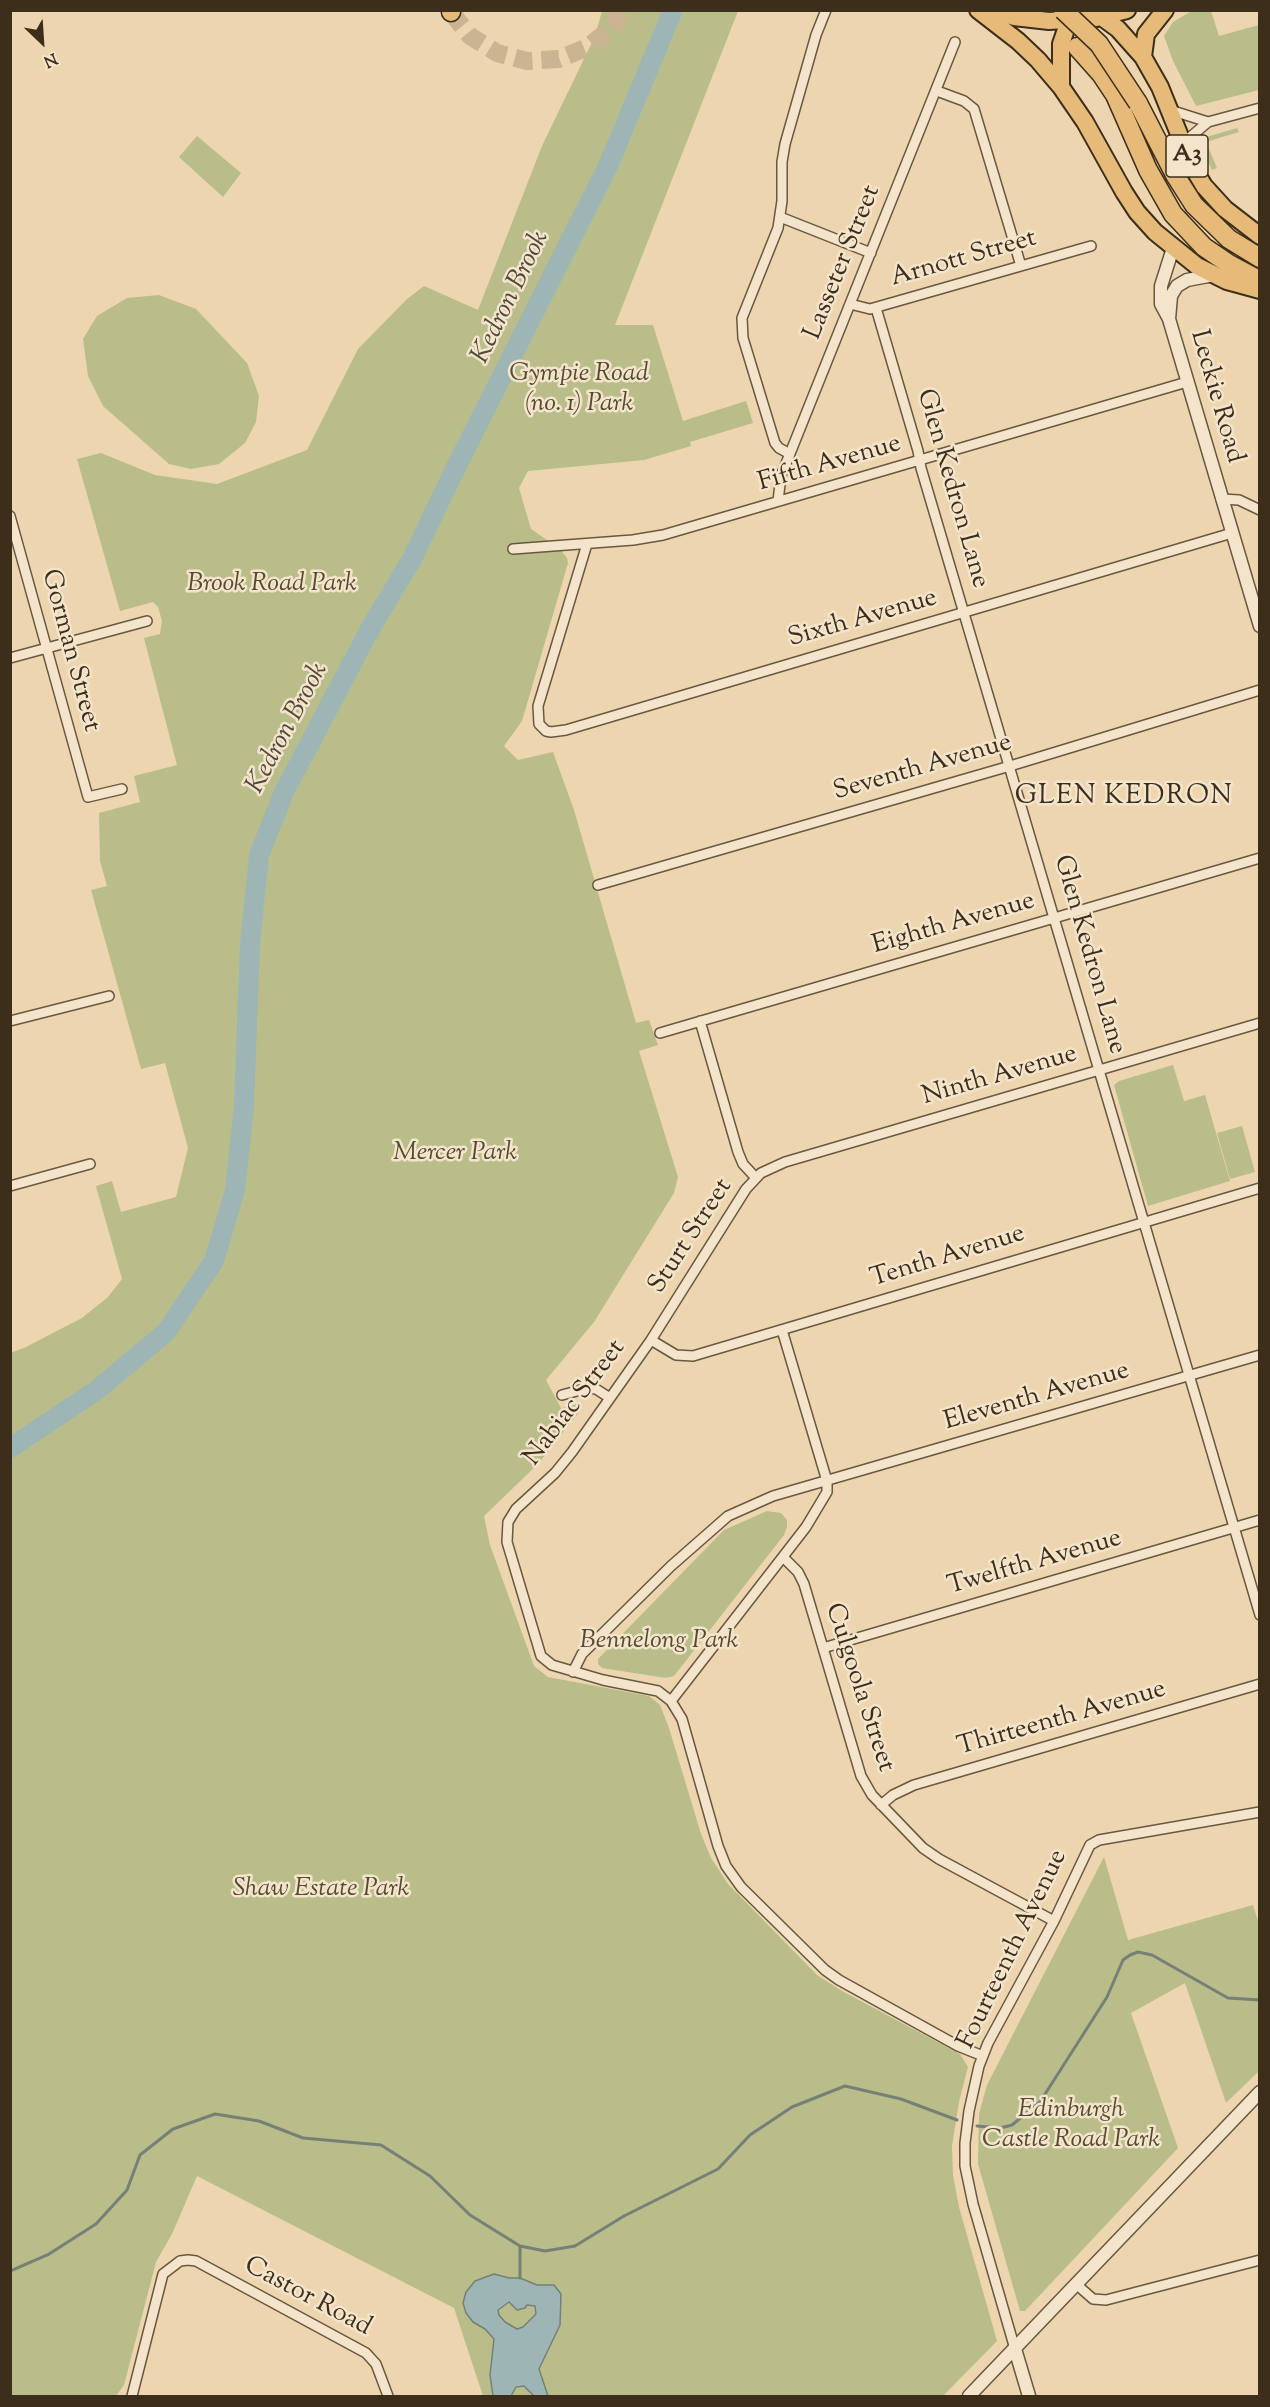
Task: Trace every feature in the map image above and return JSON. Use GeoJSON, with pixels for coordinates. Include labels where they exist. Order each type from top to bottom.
{"type":"FeatureCollection","features":[{"type":"Feature","properties":{"kind":"highway"},"geometry":{"type":"LineString","coordinates":[[978,10],[1018,41],[1061,87],[1085,122],[1137,212],[1173,248],[1214,274],[1241,286],[1260,290]]}},
{"type":"Feature","properties":{"kind":"highway"},"geometry":{"type":"LineString","coordinates":[[994,10],[1032,20],[1068,14],[1097,14],[1127,10]]}},
{"type":"Feature","properties":{"kind":"highway"},"geometry":{"type":"LineString","coordinates":[[1143,57],[1146,34],[1165,10]]}},
{"type":"Feature","properties":{"kind":"highway"},"geometry":{"type":"LineString","coordinates":[[1061,87],[1061,44],[1068,14]]}},
{"type":"Feature","properties":{"kind":"highway"},"geometry":{"type":"LineString","coordinates":[[1068,14],[1099,44],[1120,73],[1174,175],[1194,205],[1229,238],[1260,258]]}},
{"type":"Feature","properties":{"kind":"highway","name":"A3"},"geometry":{"type":"LineString","coordinates":[[1097,14],[1125,36],[1143,57],[1160,87],[1182,145],[1198,177],[1210,194],[1233,217],[1260,236]]}},
{"type":"Feature","properties":{"kind":"highway"},"geometry":{"type":"LineString","coordinates":[[1077,47],[1101,74],[1114,95],[1148,170],[1173,214],[1204,247],[1255,278],[1260,285]]}},
{"type":"Feature","properties":{"kind":"street"},"geometry":{"type":"LineString","coordinates":[[790,454],[779,448],[775,442],[743,338],[742,325],[744,312],[774,241],[780,217],[785,144],[816,35],[826,10]]}},
{"type":"Feature","properties":{"kind":"street","name":"Lasseter Street"},"geometry":{"type":"LineString","coordinates":[[778,501],[781,476],[955,42]]}},
{"type":"Feature","properties":{"kind":"street"},"geometry":{"type":"LineString","coordinates":[[937,91],[968,103],[974,109],[1021,266]]}},
{"type":"Feature","properties":{"kind":"street"},"geometry":{"type":"LineString","coordinates":[[1182,145],[1189,136],[1208,122],[1260,108]]}},
{"type":"Feature","properties":{"kind":"street"},"geometry":{"type":"LineString","coordinates":[[1169,110],[1208,122]]}},
{"type":"Feature","properties":{"kind":"street"},"geometry":{"type":"LineString","coordinates":[[780,217],[871,253]]}},
{"type":"Feature","properties":{"kind":"street","name":"Arnott Street"},"geometry":{"type":"LineString","coordinates":[[850,304],[866,309],[876,308],[1090,246]]}},
{"type":"Feature","properties":{"kind":"street","name":"Leckie Road"},"geometry":{"type":"LineString","coordinates":[[1173,248],[1160,294],[1161,304],[1168,319],[1260,626]]}},
{"type":"Feature","properties":{"kind":"street","name":"Leckie Road"},"geometry":{"type":"LineString","coordinates":[[1168,319],[1171,296],[1177,286],[1187,280],[1214,274]]}},
{"type":"Feature","properties":{"kind":"street","name":"Glen Kedron Lane"},"geometry":{"type":"LineString","coordinates":[[876,308],[921,460],[921,468],[1260,1614]]}},
{"type":"Feature","properties":{"kind":"street","name":"Fifth Avenue"},"geometry":{"type":"LineString","coordinates":[[513,549],[655,537],[1187,381]]}},
{"type":"Feature","properties":{"kind":"street"},"geometry":{"type":"LineString","coordinates":[[1221,499],[1239,500],[1260,510]]}},
{"type":"Feature","properties":{"kind":"street","name":"Gorman Street"},"geometry":{"type":"LineString","coordinates":[[10,516],[88,797],[122,789]]}},
{"type":"Feature","properties":{"kind":"street","name":"Sixth Avenue"},"geometry":{"type":"LineString","coordinates":[[587,544],[538,706],[537,719],[542,728],[551,732],[566,730],[1232,534]]}},
{"type":"Feature","properties":{"kind":"street"},"geometry":{"type":"LineString","coordinates":[[10,658],[147,621]]}},
{"type":"Feature","properties":{"kind":"street","name":"Seventh Avenue"},"geometry":{"type":"LineString","coordinates":[[598,885],[1010,766],[1260,690]]}},
{"type":"Feature","properties":{"kind":"street","name":"Eighth Avenue"},"geometry":{"type":"LineString","coordinates":[[660,1033],[1260,858]]}},
{"type":"Feature","properties":{"kind":"street"},"geometry":{"type":"LineString","coordinates":[[10,1021],[109,996]]}},
{"type":"Feature","properties":{"kind":"street","name":"Sturt Street"},"geometry":{"type":"LineString","coordinates":[[651,1340],[742,1196],[756,1178],[743,1164],[738,1152],[700,1021]]}},
{"type":"Feature","properties":{"kind":"street","name":"Ninth Avenue"},"geometry":{"type":"LineString","coordinates":[[756,1178],[768,1169],[785,1162],[1260,1023]]}},
{"type":"Feature","properties":{"kind":"street"},"geometry":{"type":"LineString","coordinates":[[10,1186],[90,1164]]}},
{"type":"Feature","properties":{"kind":"street","name":"Tenth Avenue"},"geometry":{"type":"LineString","coordinates":[[651,1340],[669,1353],[688,1357],[1260,1188]]}},
{"type":"Feature","properties":{"kind":"street"},"geometry":{"type":"LineString","coordinates":[[671,1701],[783,1557],[819,1508],[827,1492],[827,1481],[782,1330]]}},
{"type":"Feature","properties":{"kind":"street","name":"Nabiac Street"},"geometry":{"type":"LineString","coordinates":[[573,1672],[548,1664],[541,1656],[507,1542],[507,1528],[510,1518],[523,1502],[555,1473],[651,1340]]}},
{"type":"Feature","properties":{"kind":"street","name":"Eleventh Avenue"},"geometry":{"type":"LineString","coordinates":[[573,1672],[582,1654],[670,1566],[728,1516],[755,1504],[827,1481],[1260,1354]]}},
{"type":"Feature","properties":{"kind":"street"},"geometry":{"type":"LineString","coordinates":[[562,1395],[592,1388],[610,1398]]}},
{"type":"Feature","properties":{"kind":"street","name":"Twelfth Avenue"},"geometry":{"type":"LineString","coordinates":[[823,1648],[1260,1520]]}},
{"type":"Feature","properties":{"kind":"street","name":"Culgoola Street"},"geometry":{"type":"LineString","coordinates":[[783,1557],[794,1567],[801,1578],[865,1786],[923,1848],[939,1859],[1054,1921]]}},
{"type":"Feature","properties":{"kind":"street"},"geometry":{"type":"LineString","coordinates":[[573,1672],[658,1691],[671,1701],[682,1719],[720,1853],[727,1868],[741,1887],[825,1970],[839,1980],[958,2046],[982,2055]]}},
{"type":"Feature","properties":{"kind":"street","name":"Thirteenth Avenue"},"geometry":{"type":"LineString","coordinates":[[881,1805],[893,1795],[914,1785],[1260,1684]]}},
{"type":"Feature","properties":{"kind":"street","name":"Fourteenth Avenue"},"geometry":{"type":"LineString","coordinates":[[1015,2349],[973,2204],[965,2166],[969,2111],[982,2055],[1054,1921],[1088,1848],[1096,1841],[1260,1812]]}},
{"type":"Feature","properties":{"kind":"street"},"geometry":{"type":"LineString","coordinates":[[969,2397],[1260,2092]]}},
{"type":"Feature","properties":{"kind":"street","name":"Castor Road"},"geometry":{"type":"LineString","coordinates":[[132,2397],[163,2274],[183,2260],[196,2261],[366,2353],[376,2364],[388,2397]]}},
{"type":"Feature","properties":{"kind":"street"},"geometry":{"type":"LineString","coordinates":[[1076,2284],[1093,2299],[1109,2300],[1260,2260]]}},
{"type":"Feature","properties":{"kind":"street"},"geometry":{"type":"LineString","coordinates":[[1015,2349],[1029,2397]]}},
{"type":"Feature","properties":{"kind":"green space"},"geometry":{"type":"Polygon","coordinates":[[[1193,10],[1211,11],[1219,36],[1259,25],[1259,90],[1196,106],[1173,61],[1164,36],[1173,22],[1193,10]]]}},
{"type":"Feature","properties":{"kind":"green space"},"geometry":{"type":"Polygon","coordinates":[[[602,11],[738,11],[615,325],[653,325],[683,421],[746,401],[753,423],[690,442],[691,446],[644,460],[528,471],[519,488],[531,529],[560,549],[568,563],[522,721],[504,746],[518,760],[553,752],[574,810],[636,1023],[649,1020],[658,1045],[639,1051],[678,1177],[674,1193],[594,1322],[546,1380],[561,1408],[578,1404],[580,1411],[538,1464],[484,1516],[490,1545],[534,1666],[548,1677],[649,1696],[660,1705],[701,1834],[711,1858],[728,1884],[817,1975],[842,1991],[960,2054],[968,2067],[959,2102],[952,2146],[953,2175],[959,2207],[997,2341],[943,2396],[483,2396],[454,2308],[197,2176],[172,2234],[156,2262],[124,2385],[116,2396],[11,2396],[10,1353],[82,1318],[108,1297],[122,1279],[96,1186],[112,1181],[121,1212],[176,1197],[188,1148],[165,1063],[141,1069],[91,890],[107,886],[100,861],[99,813],[140,802],[134,776],[177,765],[144,638],[160,634],[162,621],[158,607],[153,602],[120,611],[77,459],[101,453],[155,475],[217,484],[307,450],[358,349],[407,299],[424,286],[478,310],[542,146],[595,36],[602,11]]]}},
{"type":"Feature","properties":{"kind":"green space"},"geometry":{"type":"Polygon","coordinates":[[[1237,128],[1239,132],[1206,142],[1217,168],[1212,170],[1201,147],[1203,138],[1237,128]]]}},
{"type":"Feature","properties":{"kind":"green space"},"geometry":{"type":"Polygon","coordinates":[[[197,136],[241,173],[223,197],[179,157],[197,136]]]}},
{"type":"Feature","properties":{"kind":"green space"},"geometry":{"type":"Polygon","coordinates":[[[159,295],[196,309],[247,363],[259,396],[256,422],[245,443],[219,464],[191,469],[169,464],[103,406],[88,376],[83,339],[97,316],[127,298],[159,295]]]}},
{"type":"Feature","properties":{"kind":"green space"},"geometry":{"type":"Polygon","coordinates":[[[1173,1065],[1184,1101],[1205,1095],[1230,1181],[1148,1206],[1114,1085],[1119,1081],[1173,1065]]]}},
{"type":"Feature","properties":{"kind":"green space"},"geometry":{"type":"Polygon","coordinates":[[[1242,1126],[1255,1172],[1230,1179],[1217,1133],[1242,1126]]]}},
{"type":"Feature","properties":{"kind":"green space","name":"Bennelong Park"},"geometry":{"type":"Polygon","coordinates":[[[767,1511],[781,1513],[787,1520],[784,1535],[674,1676],[666,1678],[602,1668],[598,1664],[598,1659],[724,1530],[767,1511]]]}},
{"type":"Feature","properties":{"kind":"green space","name":"Edinburgh Castle Road Park"},"geometry":{"type":"Polygon","coordinates":[[[1104,1857],[1128,1940],[1253,1905],[1260,1927],[1259,2071],[1226,2103],[1185,1983],[1131,2013],[1178,2148],[1025,2311],[1020,2311],[978,2164],[979,2114],[987,2085],[1104,1857]]]}},
{"type":"Feature","properties":{"kind":"water"},"geometry":{"type":"Polygon","coordinates":[[[494,2274],[520,2278],[537,2285],[554,2285],[561,2294],[560,2325],[539,2369],[548,2396],[534,2396],[524,2386],[516,2387],[511,2396],[493,2396],[490,2375],[494,2339],[485,2329],[473,2322],[466,2313],[463,2303],[466,2292],[475,2281],[494,2274]],[[509,2302],[498,2310],[505,2322],[517,2329],[523,2327],[536,2314],[535,2306],[527,2305],[517,2310],[509,2302]]]}},
{"type":"Feature","properties":{"kind":"waterway","name":"Kedron Brook"},"geometry":{"type":"LineString","coordinates":[[10,1448],[97,1390],[166,1332],[214,1261],[235,1190],[244,1106],[250,943],[259,855],[284,792],[370,629],[413,557],[608,166],[673,10]]}},
{"type":"Feature","properties":{"kind":"waterway"},"geometry":{"type":"LineString","coordinates":[[977,2126],[1000,2128],[1012,2125],[1040,2102],[1107,1997],[1123,1960],[1130,1955],[1138,1952],[1152,1955],[1228,1998],[1260,2000]]}},
{"type":"Feature","properties":{"kind":"waterway"},"geometry":{"type":"LineString","coordinates":[[10,2271],[49,2254],[96,2224],[127,2190],[140,2155],[173,2129],[215,2114],[259,2121],[303,2138],[381,2145],[430,2176],[470,2215],[520,2246],[545,2251],[575,2246],[624,2216],[718,2169],[750,2135],[792,2107],[845,2086],[901,2099],[957,2120]]}},
{"type":"Feature","properties":{"kind":"waterway"},"geometry":{"type":"LineString","coordinates":[[520,2246],[520,2278]]}},
{"type":"Feature","properties":{"kind":"tunnel"},"geometry":{"type":"LineString","coordinates":[[451,12],[470,36],[497,53],[527,61],[559,59],[588,47],[613,27],[623,10]]}},
{"type":"Feature","properties":{"kind":"district","name":"GLEN KEDRON"},"geometry":{"type":"Point","coordinates":[1124,798]}},
{"type":"Feature","properties":{"kind":"park label","name":"Gympie Road (no. 1) Park"},"geometry":{"type":"Point","coordinates":[579,391]}},
{"type":"Feature","properties":{"kind":"park label","name":"Brook Road Park"},"geometry":{"type":"Point","coordinates":[272,586]}},
{"type":"Feature","properties":{"kind":"park label","name":"Mercer Park"},"geometry":{"type":"Point","coordinates":[455,1155]}},
{"type":"Feature","properties":{"kind":"park label","name":"Shaw Estate Park"},"geometry":{"type":"Point","coordinates":[321,1891]}}]}
